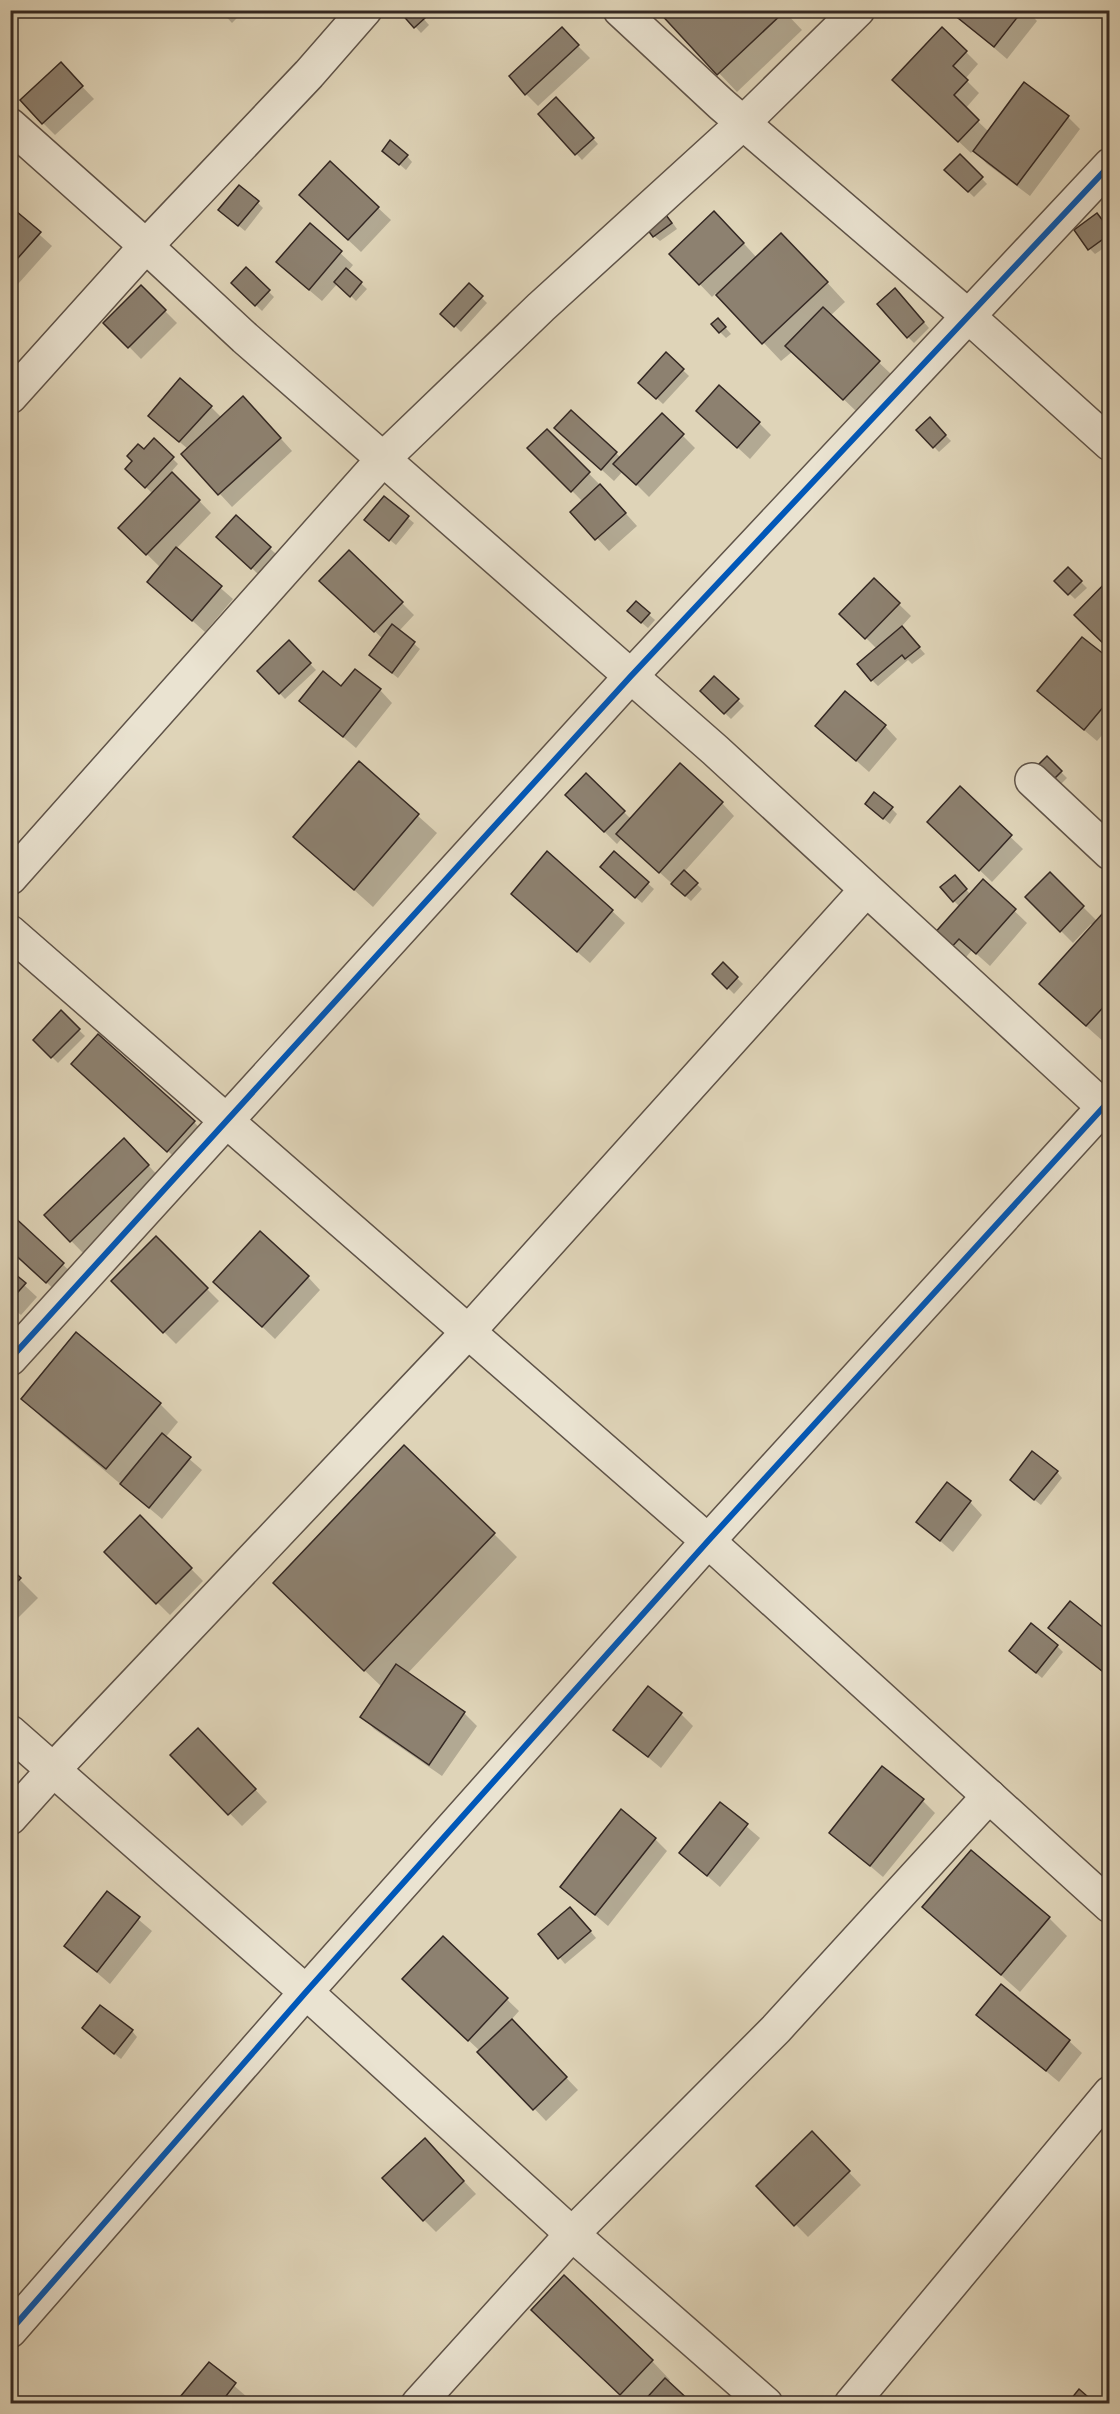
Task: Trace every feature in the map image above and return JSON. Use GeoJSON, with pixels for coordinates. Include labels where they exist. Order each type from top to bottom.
{"type":"FeatureCollection","features":[{"type":"Feature","properties":{"kind":"street"},"geometry":{"type":"LineString","coordinates":[[10,397],[146,246],[309,74],[365,10]]}},
{"type":"Feature","properties":{"kind":"street"},"geometry":{"type":"LineString","coordinates":[[620,10],[743,123],[968,316],[1110,444]]}},
{"type":"Feature","properties":{"kind":"street"},"geometry":{"type":"LineString","coordinates":[[10,878],[384,458],[540,307],[743,123],[858,10]]}},
{"type":"Feature","properties":{"kind":"street"},"geometry":{"type":"LineString","coordinates":[[10,125],[245,338],[631,676],[1107,1107],[708,1541],[306,1992],[10,2331]]}},
{"type":"Feature","properties":{"kind":"street"},"geometry":{"type":"LineString","coordinates":[[10,1359],[631,676],[1110,165]]}},
{"type":"Feature","properties":{"kind":"street"},"geometry":{"type":"LineString","coordinates":[[1032,780],[1110,853]]}},
{"type":"Feature","properties":{"kind":"street"},"geometry":{"type":"LineString","coordinates":[[10,1818],[468,1332],[866,890]]}},
{"type":"Feature","properties":{"kind":"street"},"geometry":{"type":"LineString","coordinates":[[10,932],[708,1541],[1110,1906]]}},
{"type":"Feature","properties":{"kind":"street"},"geometry":{"type":"LineString","coordinates":[[10,1732],[306,1992],[572,2234],[766,2403]]}},
{"type":"Feature","properties":{"kind":"street"},"geometry":{"type":"LineString","coordinates":[[417,2403],[572,2234],[777,2029],[989,1796]]}},
{"type":"Feature","properties":{"kind":"street"},"geometry":{"type":"LineString","coordinates":[[851,2403],[1110,2093]]}},
{"type":"Feature","properties":{"kind":"building"},"geometry":{"type":"Polygon","coordinates":[[[417,10],[425,18],[414,28],[399,11],[417,10]]]}},
{"type":"Feature","properties":{"kind":"building"},"geometry":{"type":"Polygon","coordinates":[[[657,10],[784,10],[785,11],[717,75],[657,10]]]}},
{"type":"Feature","properties":{"kind":"building"},"geometry":{"type":"Polygon","coordinates":[[[948,10],[1023,10],[994,47],[948,10]]]}},
{"type":"Feature","properties":{"kind":"building"},"geometry":{"type":"Polygon","coordinates":[[[562,27],[579,45],[525,95],[509,76],[562,27]]]}},
{"type":"Feature","properties":{"kind":"building"},"geometry":{"type":"Polygon","coordinates":[[[942,27],[967,51],[953,66],[968,80],[954,95],[979,120],[958,142],[892,80],[942,27]]]}},
{"type":"Feature","properties":{"kind":"building"},"geometry":{"type":"Polygon","coordinates":[[[61,62],[83,86],[42,124],[20,100],[61,62]]]}},
{"type":"Feature","properties":{"kind":"building"},"geometry":{"type":"Polygon","coordinates":[[[1024,82],[1069,116],[1017,185],[973,151],[1024,82]]]}},
{"type":"Feature","properties":{"kind":"building"},"geometry":{"type":"Polygon","coordinates":[[[556,97],[594,138],[575,155],[538,114],[556,97]]]}},
{"type":"Feature","properties":{"kind":"building"},"geometry":{"type":"Polygon","coordinates":[[[390,140],[408,155],[399,165],[382,151],[390,140]]]}},
{"type":"Feature","properties":{"kind":"building"},"geometry":{"type":"Polygon","coordinates":[[[960,154],[983,177],[968,192],[944,170],[960,154]]]}},
{"type":"Feature","properties":{"kind":"building"},"geometry":{"type":"Polygon","coordinates":[[[330,161],[379,207],[348,240],[299,195],[330,161]]]}},
{"type":"Feature","properties":{"kind":"building"},"geometry":{"type":"Polygon","coordinates":[[[239,185],[259,201],[238,226],[218,210],[239,185]]]}},
{"type":"Feature","properties":{"kind":"building"},"geometry":{"type":"Polygon","coordinates":[[[10,206],[41,232],[10,267],[10,206]]]}},
{"type":"Feature","properties":{"kind":"building"},"geometry":{"type":"Polygon","coordinates":[[[660,207],[672,223],[653,237],[641,221],[660,207]]]}},
{"type":"Feature","properties":{"kind":"building"},"geometry":{"type":"Polygon","coordinates":[[[714,211],[744,243],[699,285],[669,254],[714,211]]]}},
{"type":"Feature","properties":{"kind":"building"},"geometry":{"type":"Polygon","coordinates":[[[1097,213],[1110,230],[1110,234],[1088,250],[1074,230],[1097,213]]]}},
{"type":"Feature","properties":{"kind":"building"},"geometry":{"type":"Polygon","coordinates":[[[310,223],[342,251],[309,290],[276,262],[310,223]]]}},
{"type":"Feature","properties":{"kind":"building"},"geometry":{"type":"Polygon","coordinates":[[[781,233],[828,282],[762,344],[716,295],[781,233]]]}},
{"type":"Feature","properties":{"kind":"building"},"geometry":{"type":"Polygon","coordinates":[[[246,267],[270,290],[255,306],[231,283],[246,267]]]}},
{"type":"Feature","properties":{"kind":"building"},"geometry":{"type":"Polygon","coordinates":[[[346,268],[362,282],[350,297],[334,282],[346,268]]]}},
{"type":"Feature","properties":{"kind":"building"},"geometry":{"type":"Polygon","coordinates":[[[469,283],[483,296],[454,327],[440,314],[469,283]]]}},
{"type":"Feature","properties":{"kind":"building"},"geometry":{"type":"Polygon","coordinates":[[[141,285],[166,310],[128,348],[103,323],[141,285]]]}},
{"type":"Feature","properties":{"kind":"building"},"geometry":{"type":"Polygon","coordinates":[[[895,288],[924,322],[907,338],[877,304],[895,288]]]}},
{"type":"Feature","properties":{"kind":"building"},"geometry":{"type":"Polygon","coordinates":[[[823,307],[880,361],[843,400],[785,346],[823,307]]]}},
{"type":"Feature","properties":{"kind":"building"},"geometry":{"type":"Polygon","coordinates":[[[718,318],[726,327],[719,333],[711,324],[718,318]]]}},
{"type":"Feature","properties":{"kind":"building"},"geometry":{"type":"Polygon","coordinates":[[[666,352],[684,369],[656,399],[638,383],[666,352]]]}},
{"type":"Feature","properties":{"kind":"building"},"geometry":{"type":"Polygon","coordinates":[[[180,378],[212,406],[179,442],[148,416],[180,378]]]}},
{"type":"Feature","properties":{"kind":"building"},"geometry":{"type":"Polygon","coordinates":[[[719,385],[760,422],[737,448],[696,411],[719,385]]]}},
{"type":"Feature","properties":{"kind":"building"},"geometry":{"type":"Polygon","coordinates":[[[243,396],[281,438],[218,495],[181,454],[243,396]]]}},
{"type":"Feature","properties":{"kind":"building"},"geometry":{"type":"Polygon","coordinates":[[[571,410],[617,452],[601,470],[554,428],[571,410]]]}},
{"type":"Feature","properties":{"kind":"building"},"geometry":{"type":"Polygon","coordinates":[[[662,413],[684,434],[636,485],[613,464],[662,413]]]}},
{"type":"Feature","properties":{"kind":"building"},"geometry":{"type":"Polygon","coordinates":[[[930,417],[946,435],[933,448],[916,430],[930,417]]]}},
{"type":"Feature","properties":{"kind":"building"},"geometry":{"type":"Polygon","coordinates":[[[547,429],[590,472],[571,492],[527,448],[547,429]]]}},
{"type":"Feature","properties":{"kind":"building"},"geometry":{"type":"Polygon","coordinates":[[[154,438],[174,457],[145,488],[125,469],[132,461],[127,456],[138,444],[144,449],[154,438]]]}},
{"type":"Feature","properties":{"kind":"building"},"geometry":{"type":"Polygon","coordinates":[[[172,472],[200,500],[146,555],[118,528],[172,472]]]}},
{"type":"Feature","properties":{"kind":"building"},"geometry":{"type":"Polygon","coordinates":[[[600,484],[626,513],[595,540],[570,512],[600,484]]]}},
{"type":"Feature","properties":{"kind":"building"},"geometry":{"type":"Polygon","coordinates":[[[384,496],[409,516],[389,541],[364,520],[384,496]]]}},
{"type":"Feature","properties":{"kind":"building"},"geometry":{"type":"Polygon","coordinates":[[[236,515],[271,547],[251,569],[216,537],[236,515]]]}},
{"type":"Feature","properties":{"kind":"building"},"geometry":{"type":"Polygon","coordinates":[[[176,547],[222,586],[192,621],[147,582],[176,547]]]}},
{"type":"Feature","properties":{"kind":"building"},"geometry":{"type":"Polygon","coordinates":[[[349,550],[403,602],[374,632],[319,581],[349,550]]]}},
{"type":"Feature","properties":{"kind":"building"},"geometry":{"type":"Polygon","coordinates":[[[1068,567],[1082,581],[1068,595],[1054,581],[1068,567]]]}},
{"type":"Feature","properties":{"kind":"building"},"geometry":{"type":"Polygon","coordinates":[[[874,578],[900,603],[865,639],[839,614],[874,578]]]}},
{"type":"Feature","properties":{"kind":"building"},"geometry":{"type":"Polygon","coordinates":[[[1110,578],[1110,650],[1074,615],[1110,578]]]}},
{"type":"Feature","properties":{"kind":"building"},"geometry":{"type":"Polygon","coordinates":[[[636,601],[650,613],[641,623],[627,611],[636,601]]]}},
{"type":"Feature","properties":{"kind":"building"},"geometry":{"type":"Polygon","coordinates":[[[392,624],[415,642],[392,673],[369,655],[392,624]]]}},
{"type":"Feature","properties":{"kind":"building"},"geometry":{"type":"Polygon","coordinates":[[[902,626],[920,647],[905,659],[902,655],[871,681],[857,664],[902,626]]]}},
{"type":"Feature","properties":{"kind":"building"},"geometry":{"type":"Polygon","coordinates":[[[1082,637],[1110,659],[1110,699],[1084,730],[1037,691],[1082,637]]]}},
{"type":"Feature","properties":{"kind":"building"},"geometry":{"type":"Polygon","coordinates":[[[289,640],[311,663],[279,694],[257,671],[289,640]]]}},
{"type":"Feature","properties":{"kind":"building"},"geometry":{"type":"Polygon","coordinates":[[[355,669],[381,689],[343,737],[299,701],[323,671],[341,686],[355,669]]]}},
{"type":"Feature","properties":{"kind":"building"},"geometry":{"type":"Polygon","coordinates":[[[714,676],[739,699],[724,714],[700,691],[714,676]]]}},
{"type":"Feature","properties":{"kind":"building"},"geometry":{"type":"Polygon","coordinates":[[[845,691],[886,725],[856,761],[815,726],[845,691]]]}},
{"type":"Feature","properties":{"kind":"building"},"geometry":{"type":"Polygon","coordinates":[[[1047,756],[1062,771],[1049,784],[1034,769],[1047,756]]]}},
{"type":"Feature","properties":{"kind":"building"},"geometry":{"type":"Polygon","coordinates":[[[359,761],[419,814],[354,890],[293,837],[359,761]]]}},
{"type":"Feature","properties":{"kind":"building"},"geometry":{"type":"Polygon","coordinates":[[[680,763],[723,802],[659,873],[616,834],[680,763]]]}},
{"type":"Feature","properties":{"kind":"building"},"geometry":{"type":"Polygon","coordinates":[[[586,773],[625,811],[604,832],[565,795],[586,773]]]}},
{"type":"Feature","properties":{"kind":"building"},"geometry":{"type":"Polygon","coordinates":[[[960,786],[1012,835],[979,871],[927,822],[960,786]]]}},
{"type":"Feature","properties":{"kind":"building"},"geometry":{"type":"Polygon","coordinates":[[[874,792],[893,807],[883,819],[865,804],[874,792]]]}},
{"type":"Feature","properties":{"kind":"building"},"geometry":{"type":"Polygon","coordinates":[[[547,851],[613,910],[577,952],[511,894],[547,851]]]}},
{"type":"Feature","properties":{"kind":"building"},"geometry":{"type":"Polygon","coordinates":[[[614,851],[649,882],[635,898],[600,867],[614,851]]]}},
{"type":"Feature","properties":{"kind":"building"},"geometry":{"type":"Polygon","coordinates":[[[684,870],[698,883],[685,896],[671,884],[684,870]]]}},
{"type":"Feature","properties":{"kind":"building"},"geometry":{"type":"Polygon","coordinates":[[[1050,872],[1084,906],[1060,932],[1025,897],[1050,872]]]}},
{"type":"Feature","properties":{"kind":"building"},"geometry":{"type":"Polygon","coordinates":[[[955,875],[967,889],[953,902],[940,887],[955,875]]]}},
{"type":"Feature","properties":{"kind":"building"},"geometry":{"type":"Polygon","coordinates":[[[983,879],[1016,909],[976,954],[959,939],[948,951],[932,936],[983,879]]]}},
{"type":"Feature","properties":{"kind":"building"},"geometry":{"type":"Polygon","coordinates":[[[1103,913],[1110,919],[1110,1000],[1086,1026],[1039,984],[1103,913]]]}},
{"type":"Feature","properties":{"kind":"building"},"geometry":{"type":"Polygon","coordinates":[[[723,962],[738,977],[727,989],[712,974],[723,962]]]}},
{"type":"Feature","properties":{"kind":"building"},"geometry":{"type":"Polygon","coordinates":[[[61,1010],[80,1029],[51,1058],[33,1040],[61,1010]]]}},
{"type":"Feature","properties":{"kind":"building"},"geometry":{"type":"Polygon","coordinates":[[[98,1034],[195,1121],[167,1152],[71,1064],[98,1034]]]}},
{"type":"Feature","properties":{"kind":"building"},"geometry":{"type":"Polygon","coordinates":[[[124,1138],[149,1165],[70,1242],[44,1215],[124,1138]]]}},
{"type":"Feature","properties":{"kind":"building"},"geometry":{"type":"Polygon","coordinates":[[[10,1213],[64,1263],[46,1283],[10,1250],[10,1213]]]}},
{"type":"Feature","properties":{"kind":"building"},"geometry":{"type":"Polygon","coordinates":[[[260,1231],[309,1276],[262,1327],[213,1282],[260,1231]]]}},
{"type":"Feature","properties":{"kind":"building"},"geometry":{"type":"Polygon","coordinates":[[[156,1236],[208,1288],[163,1333],[111,1281],[156,1236]]]}},
{"type":"Feature","properties":{"kind":"building"},"geometry":{"type":"Polygon","coordinates":[[[10,1270],[26,1283],[10,1301],[10,1270]]]}},
{"type":"Feature","properties":{"kind":"building"},"geometry":{"type":"Polygon","coordinates":[[[76,1332],[161,1403],[106,1469],[21,1399],[76,1332]]]}},
{"type":"Feature","properties":{"kind":"building"},"geometry":{"type":"Polygon","coordinates":[[[162,1433],[191,1457],[149,1508],[120,1484],[162,1433]]]}},
{"type":"Feature","properties":{"kind":"building"},"geometry":{"type":"Polygon","coordinates":[[[404,1445],[495,1533],[364,1671],[273,1583],[404,1445]]]}},
{"type":"Feature","properties":{"kind":"building"},"geometry":{"type":"Polygon","coordinates":[[[1032,1451],[1058,1471],[1034,1500],[1010,1480],[1032,1451]]]}},
{"type":"Feature","properties":{"kind":"building"},"geometry":{"type":"Polygon","coordinates":[[[947,1482],[971,1501],[940,1541],[916,1522],[947,1482]]]}},
{"type":"Feature","properties":{"kind":"building"},"geometry":{"type":"Polygon","coordinates":[[[140,1515],[192,1568],[156,1604],[104,1552],[140,1515]]]}},
{"type":"Feature","properties":{"kind":"building"},"geometry":{"type":"Polygon","coordinates":[[[10,1568],[21,1578],[10,1589],[10,1568]]]}},
{"type":"Feature","properties":{"kind":"building"},"geometry":{"type":"Polygon","coordinates":[[[1070,1601],[1110,1633],[1110,1662],[1102,1671],[1048,1628],[1070,1601]]]}},
{"type":"Feature","properties":{"kind":"building"},"geometry":{"type":"Polygon","coordinates":[[[1031,1623],[1058,1645],[1036,1673],[1009,1651],[1031,1623]]]}},
{"type":"Feature","properties":{"kind":"building"},"geometry":{"type":"Polygon","coordinates":[[[396,1664],[465,1712],[429,1765],[360,1717],[396,1664]]]}},
{"type":"Feature","properties":{"kind":"building"},"geometry":{"type":"Polygon","coordinates":[[[648,1686],[682,1713],[648,1757],[613,1730],[648,1686]]]}},
{"type":"Feature","properties":{"kind":"building"},"geometry":{"type":"Polygon","coordinates":[[[198,1728],[256,1789],[228,1815],[170,1755],[198,1728]]]}},
{"type":"Feature","properties":{"kind":"building"},"geometry":{"type":"Polygon","coordinates":[[[882,1766],[924,1799],[870,1866],[829,1833],[882,1766]]]}},
{"type":"Feature","properties":{"kind":"building"},"geometry":{"type":"Polygon","coordinates":[[[720,1802],[748,1824],[707,1876],[679,1853],[720,1802]]]}},
{"type":"Feature","properties":{"kind":"building"},"geometry":{"type":"Polygon","coordinates":[[[621,1809],[656,1838],[595,1915],[560,1887],[621,1809]]]}},
{"type":"Feature","properties":{"kind":"building"},"geometry":{"type":"Polygon","coordinates":[[[971,1850],[1050,1917],[1001,1975],[922,1907],[971,1850]]]}},
{"type":"Feature","properties":{"kind":"building"},"geometry":{"type":"Polygon","coordinates":[[[107,1891],[140,1917],[97,1972],[64,1946],[107,1891]]]}},
{"type":"Feature","properties":{"kind":"building"},"geometry":{"type":"Polygon","coordinates":[[[570,1907],[591,1931],[558,1959],[538,1934],[570,1907]]]}},
{"type":"Feature","properties":{"kind":"building"},"geometry":{"type":"Polygon","coordinates":[[[443,1936],[508,1998],[468,2041],[402,1979],[443,1936]]]}},
{"type":"Feature","properties":{"kind":"building"},"geometry":{"type":"Polygon","coordinates":[[[1001,1984],[1070,2040],[1046,2071],[976,2015],[1001,1984]]]}},
{"type":"Feature","properties":{"kind":"building"},"geometry":{"type":"Polygon","coordinates":[[[100,2005],[133,2030],[114,2054],[82,2028],[100,2005]]]}},
{"type":"Feature","properties":{"kind":"building"},"geometry":{"type":"Polygon","coordinates":[[[512,2019],[567,2077],[533,2110],[477,2052],[512,2019]]]}},
{"type":"Feature","properties":{"kind":"building"},"geometry":{"type":"Polygon","coordinates":[[[812,2131],[850,2171],[794,2226],[756,2186],[812,2131]]]}},
{"type":"Feature","properties":{"kind":"building"},"geometry":{"type":"Polygon","coordinates":[[[425,2138],[464,2181],[423,2221],[382,2178],[425,2138]]]}},
{"type":"Feature","properties":{"kind":"building"},"geometry":{"type":"Polygon","coordinates":[[[564,2275],[653,2360],[620,2395],[531,2310],[564,2275]]]}},
{"type":"Feature","properties":{"kind":"building"},"geometry":{"type":"Polygon","coordinates":[[[209,2362],[236,2383],[220,2404],[188,2404],[180,2397],[209,2362]]]}},
{"type":"Feature","properties":{"kind":"building"},"geometry":{"type":"Polygon","coordinates":[[[665,2378],[693,2404],[641,2404],[665,2378]]]}},
{"type":"Feature","properties":{"kind":"building"},"geometry":{"type":"Polygon","coordinates":[[[1079,2389],[1096,2404],[1067,2404],[1079,2389]]]}},
{"type":"Feature","properties":{"kind":"cycle path"},"geometry":{"type":"LineString","coordinates":[[10,1359],[631,676],[1110,165]]}},
{"type":"Feature","properties":{"kind":"cycle path"},"geometry":{"type":"LineString","coordinates":[[10,2331],[306,1992],[708,1541],[1110,1100]]}}]}
